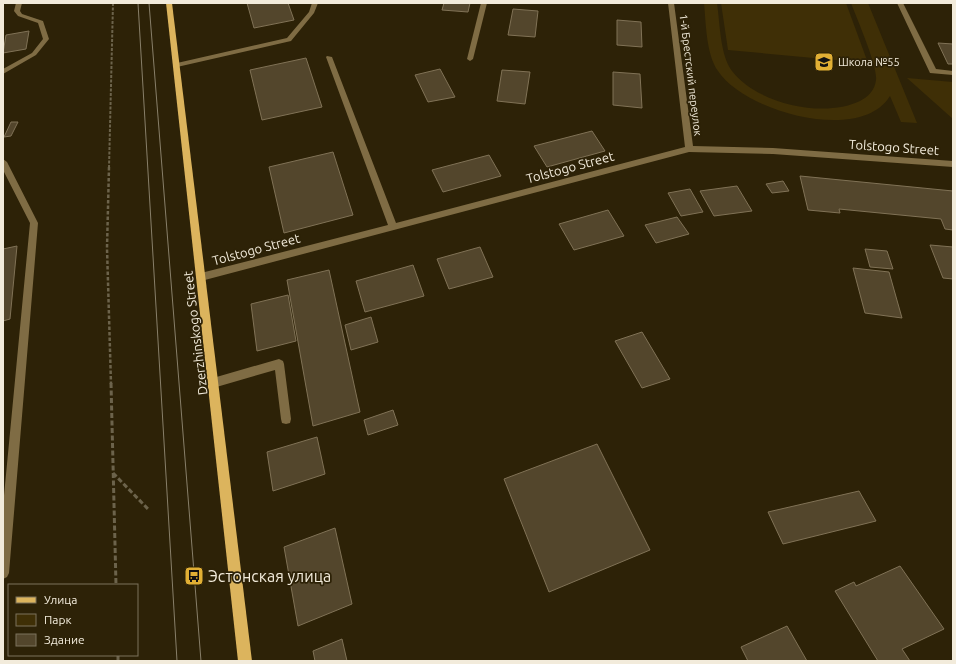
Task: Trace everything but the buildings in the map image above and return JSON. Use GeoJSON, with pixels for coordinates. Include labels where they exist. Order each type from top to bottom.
{"type":"FeatureCollection","features":[{"type":"Feature","properties":{"kind":"main road","name":"Dzerzhinskogo Street"},"geometry":{"type":"LineString","coordinates":[[169,3],[244,661]]}},
{"type":"Feature","properties":{"kind":"street"},"geometry":{"type":"LineString","coordinates":[[3,72],[34,54],[46,39],[41,22],[20,15],[17,11],[18,3]]}},
{"type":"Feature","properties":{"kind":"street"},"geometry":{"type":"LineString","coordinates":[[177,65],[289,40],[312,12],[315,3]]}},
{"type":"Feature","properties":{"kind":"street"},"geometry":{"type":"LineString","coordinates":[[470,59],[484,3]]}},
{"type":"Feature","properties":{"kind":"street","name":"1-й Брестский переулок"},"geometry":{"type":"LineString","coordinates":[[671,3],[690,150]]}},
{"type":"Feature","properties":{"kind":"street"},"geometry":{"type":"LineString","coordinates":[[900,3],[933,71],[953,72]]}},
{"type":"Feature","properties":{"kind":"street"},"geometry":{"type":"LineString","coordinates":[[329,57],[393,227]]}},
{"type":"Feature","properties":{"kind":"street","name":"Tolstogo Street"},"geometry":{"type":"LineString","coordinates":[[201,277],[690,150],[773,151],[953,164]]}},
{"type":"Feature","properties":{"kind":"street"},"geometry":{"type":"LineString","coordinates":[[3,162],[34,223],[3,573]]}},
{"type":"Feature","properties":{"kind":"street"},"geometry":{"type":"LineString","coordinates":[[213,383],[279,364],[286,419]]}},
{"type":"Feature","properties":{"kind":"path"},"geometry":{"type":"LineString","coordinates":[[114,3],[107,248],[116,584]]}},
{"type":"Feature","properties":{"kind":"path"},"geometry":{"type":"LineString","coordinates":[[113,472],[148,509]]}},
{"type":"Feature","properties":{"kind":"green space"},"geometry":{"type":"Polygon","coordinates":[[[704,3],[717,3],[721,38],[725,56],[732,71],[743,82],[757,92],[791,105],[810,108],[828,108],[845,106],[860,101],[873,90],[876,80],[874,65],[851,3],[868,3],[917,123],[901,122],[890,96],[875,110],[855,118],[830,120],[803,117],[777,110],[752,99],[732,86],[718,71],[714,64],[707,38],[704,3]]]}},
{"type":"Feature","properties":{"kind":"green space"},"geometry":{"type":"Polygon","coordinates":[[[721,3],[846,3],[868,63],[728,50],[721,3]]]}},
{"type":"Feature","properties":{"kind":"green space"},"geometry":{"type":"Polygon","coordinates":[[[907,78],[953,82],[953,119],[907,78]]]}},
{"type":"Feature","properties":{"kind":"tram line"},"geometry":{"type":"LineString","coordinates":[[138,3],[177,661]]}},
{"type":"Feature","properties":{"kind":"tram line"},"geometry":{"type":"LineString","coordinates":[[149,3],[201,661]]}},
{"type":"Feature","properties":{"kind":"place","name":"Школа №55"},"geometry":{"type":"Point","coordinates":[824,62]}},
{"type":"Feature","properties":{"kind":"place","name":"Эстонская улица"},"geometry":{"type":"Point","coordinates":[194,576]}}]}
